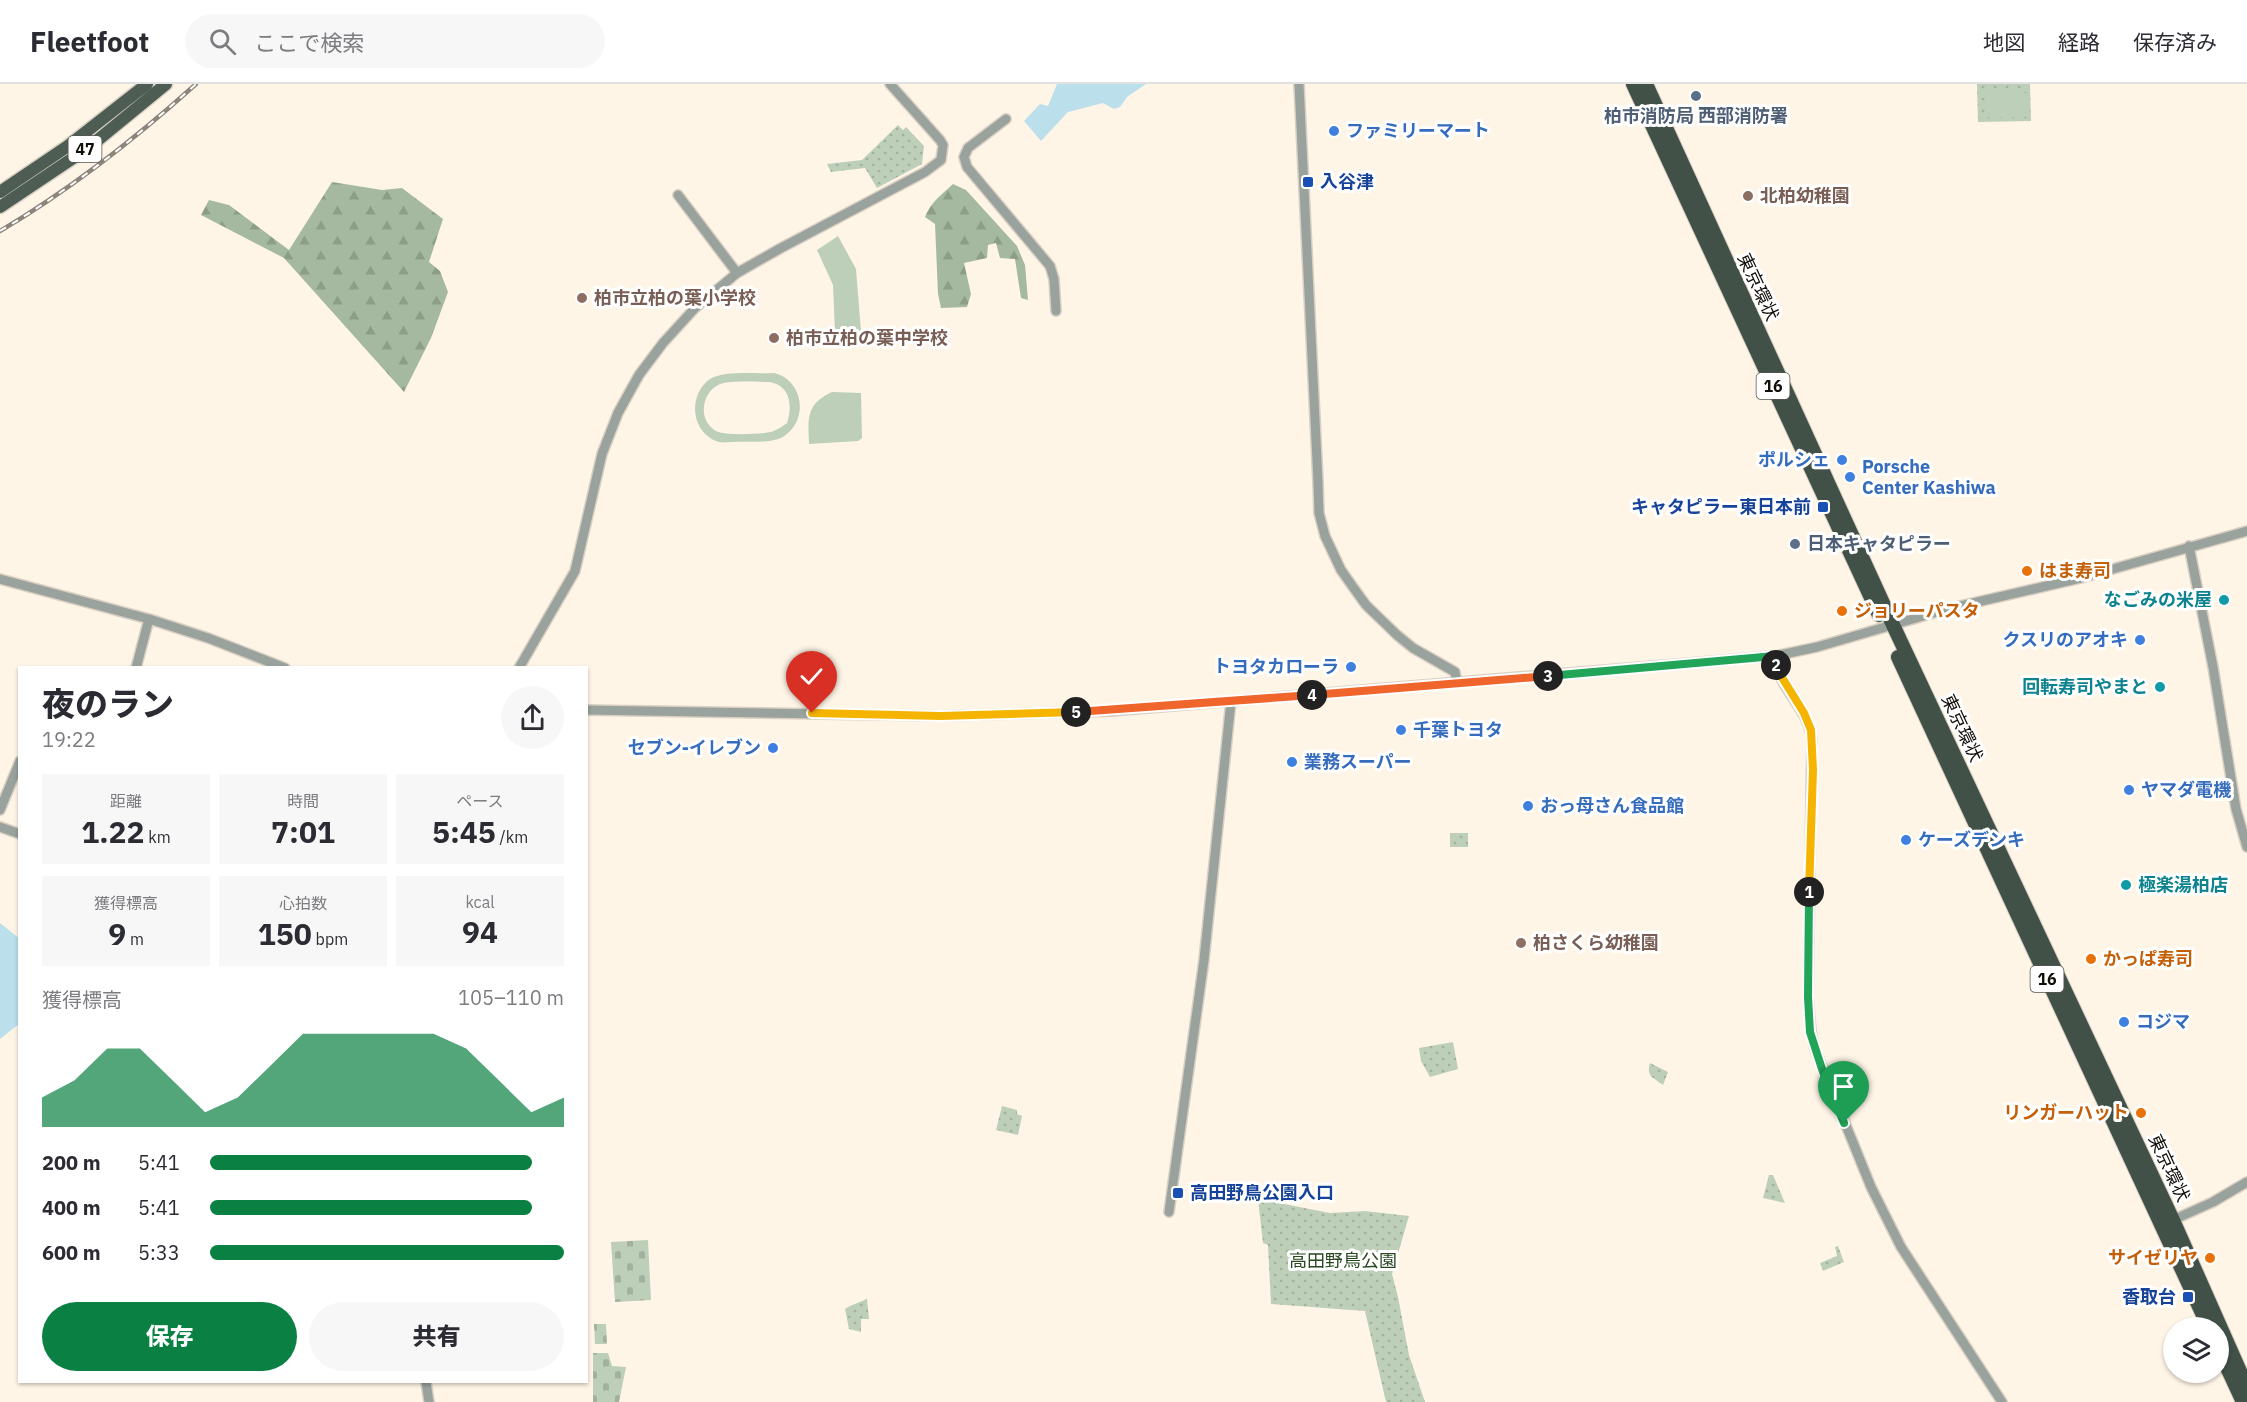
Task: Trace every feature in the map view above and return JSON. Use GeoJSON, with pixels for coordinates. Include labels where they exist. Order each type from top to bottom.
{"type":"FeatureCollection","features":[{"type":"Feature","properties":{"kind":"highway","name":"東京環状"},"geometry":{"type":"LineString","coordinates":[[1634,84],[2244,1388]]}},
{"type":"Feature","properties":{"kind":"highway","name":"東京環状"},"geometry":{"type":"LineString","coordinates":[[1646,84],[1889,626]]}},
{"type":"Feature","properties":{"kind":"highway","name":"東京環状"},"geometry":{"type":"LineString","coordinates":[[2169,1225],[2205,1317]]}},
{"type":"Feature","properties":{"kind":"highway","name":"東京環状"},"geometry":{"type":"LineString","coordinates":[[2229,1365],[2244,1388]]}},
{"type":"Feature","properties":{"kind":"main road","name":"47"},"geometry":{"type":"LineString","coordinates":[[0,192],[77,139],[147,84]]}},
{"type":"Feature","properties":{"kind":"main road","name":"47"},"geometry":{"type":"LineString","coordinates":[[0,207],[88,148],[166,84]]}},
{"type":"Feature","properties":{"kind":"street"},"geometry":{"type":"LineString","coordinates":[[520,666],[575,571],[602,454],[618,413],[632,386],[675,329],[694,308],[737,273],[937,165],[941,159],[943,145],[890,84]]}},
{"type":"Feature","properties":{"kind":"street"},"geometry":{"type":"LineString","coordinates":[[1299,84],[1318,490],[1322,525],[1341,570],[1366,605],[1413,648],[1455,672],[1457,683]]}},
{"type":"Feature","properties":{"kind":"street"},"geometry":{"type":"LineString","coordinates":[[1006,118],[968,148],[964,157],[967,167],[1050,266],[1054,279],[1056,311]]}},
{"type":"Feature","properties":{"kind":"street"},"geometry":{"type":"LineString","coordinates":[[678,195],[737,273]]}},
{"type":"Feature","properties":{"kind":"street"},"geometry":{"type":"LineString","coordinates":[[588,710],[941,716],[1111,711],[1775,656],[1817,647],[2004,594],[2081,578],[2247,531]]}},
{"type":"Feature","properties":{"kind":"street"},"geometry":{"type":"LineString","coordinates":[[2189,546],[2213,667],[2235,809],[2247,847]]}},
{"type":"Feature","properties":{"kind":"street"},"geometry":{"type":"LineString","coordinates":[[0,579],[149,619],[208,638],[280,666]]}},
{"type":"Feature","properties":{"kind":"street"},"geometry":{"type":"LineString","coordinates":[[137,666],[149,619]]}},
{"type":"Feature","properties":{"kind":"street"},"geometry":{"type":"LineString","coordinates":[[1775,656],[1778,671],[1808,720],[1812,740],[1808,997],[1810,1032],[1815,1049],[1867,1177],[1901,1247],[2002,1402]]}},
{"type":"Feature","properties":{"kind":"street"},"geometry":{"type":"LineString","coordinates":[[1169,1212],[1204,960],[1231,701]]}},
{"type":"Feature","properties":{"kind":"street"},"geometry":{"type":"LineString","coordinates":[[0,810],[18,766]]}},
{"type":"Feature","properties":{"kind":"street"},"geometry":{"type":"LineString","coordinates":[[0,827],[18,833]]}},
{"type":"Feature","properties":{"kind":"street"},"geometry":{"type":"LineString","coordinates":[[2169,1225],[2247,1182]]}},
{"type":"Feature","properties":{"kind":"street"},"geometry":{"type":"LineString","coordinates":[[426,1383],[429,1402]]}},
{"type":"Feature","properties":{"kind":"green space"},"geometry":{"type":"Polygon","coordinates":[[[1977,84],[2030,84],[2031,121],[1978,122],[1977,84]]]}},
{"type":"Feature","properties":{"kind":"green space"},"geometry":{"type":"Polygon","coordinates":[[[2014,89],[2026,93],[2027,117],[1990,118],[1987,116],[1986,90],[2014,89]]]}},
{"type":"Feature","properties":{"kind":"green space"},"geometry":{"type":"Polygon","coordinates":[[[898,125],[903,130],[906,127],[924,146],[922,164],[877,188],[865,168],[831,172],[827,164],[862,160],[898,125]]]}},
{"type":"Feature","properties":{"kind":"green space"},"geometry":{"type":"Polygon","coordinates":[[[332,182],[382,190],[402,188],[443,219],[429,262],[440,271],[448,292],[431,338],[404,392],[284,258],[201,215],[209,200],[229,205],[289,250],[332,182]]]}},
{"type":"Feature","properties":{"kind":"green space"},"geometry":{"type":"Polygon","coordinates":[[[953,184],[966,190],[1017,246],[1025,265],[1028,300],[1021,298],[1015,259],[1000,258],[996,243],[988,245],[987,258],[964,263],[971,294],[967,307],[941,308],[938,294],[935,224],[925,217],[933,203],[953,184]]]}},
{"type":"Feature","properties":{"kind":"green space"},"geometry":{"type":"Polygon","coordinates":[[[838,236],[856,269],[861,331],[835,332],[833,285],[817,250],[838,236]]]}},
{"type":"Feature","properties":{"kind":"green space"},"geometry":{"type":"Polygon","coordinates":[[[732,373],[774,373],[784,377],[792,384],[800,402],[797,421],[783,437],[772,441],[719,442],[710,438],[703,431],[695,414],[695,404],[698,394],[710,379],[732,373]],[[728,382],[718,385],[712,389],[705,401],[706,421],[716,431],[727,434],[771,432],[777,429],[787,423],[790,409],[786,392],[776,384],[728,382]]]}},
{"type":"Feature","properties":{"kind":"green space"},"geometry":{"type":"Polygon","coordinates":[[[832,392],[861,393],[862,438],[858,441],[809,444],[810,413],[817,402],[832,392]]]}},
{"type":"Feature","properties":{"kind":"green space"},"geometry":{"type":"Polygon","coordinates":[[[1450,833],[1468,833],[1468,847],[1450,847],[1450,833]]]}},
{"type":"Feature","properties":{"kind":"green space"},"geometry":{"type":"Polygon","coordinates":[[[1453,1042],[1458,1069],[1430,1077],[1421,1061],[1419,1048],[1453,1042]]]}},
{"type":"Feature","properties":{"kind":"green space"},"geometry":{"type":"Polygon","coordinates":[[[1650,1063],[1668,1072],[1663,1085],[1650,1074],[1650,1063]]]}},
{"type":"Feature","properties":{"kind":"green space"},"geometry":{"type":"Polygon","coordinates":[[[1002,1106],[1017,1110],[1017,1114],[1022,1116],[1018,1135],[996,1130],[1002,1106]]]}},
{"type":"Feature","properties":{"kind":"green space"},"geometry":{"type":"Polygon","coordinates":[[[1769,1175],[1773,1175],[1785,1203],[1763,1198],[1769,1175]]]}},
{"type":"Feature","properties":{"kind":"green space","name":"高田野鳥公園"},"geometry":{"type":"Polygon","coordinates":[[[1258,1199],[1330,1213],[1365,1211],[1409,1216],[1392,1274],[1409,1355],[1425,1402],[1386,1402],[1365,1311],[1271,1304],[1268,1245],[1263,1243],[1258,1199]]]}},
{"type":"Feature","properties":{"kind":"green space"},"geometry":{"type":"Polygon","coordinates":[[[648,1240],[651,1300],[615,1302],[611,1242],[648,1240]]]}},
{"type":"Feature","properties":{"kind":"green space"},"geometry":{"type":"Polygon","coordinates":[[[1838,1246],[1844,1262],[1823,1271],[1820,1263],[1837,1256],[1835,1247],[1838,1246]]]}},
{"type":"Feature","properties":{"kind":"green space"},"geometry":{"type":"Polygon","coordinates":[[[867,1299],[869,1319],[861,1319],[861,1332],[849,1329],[845,1309],[867,1299]]]}},
{"type":"Feature","properties":{"kind":"green space"},"geometry":{"type":"Polygon","coordinates":[[[594,1324],[606,1324],[607,1344],[595,1344],[594,1324]]]}},
{"type":"Feature","properties":{"kind":"green space"},"geometry":{"type":"Polygon","coordinates":[[[593,1353],[608,1353],[612,1366],[626,1367],[619,1402],[593,1402],[593,1353]]]}},
{"type":"Feature","properties":{"kind":"water"},"geometry":{"type":"Polygon","coordinates":[[[1057,84],[1146,84],[1127,97],[1120,107],[1114,109],[1103,103],[1068,112],[1041,141],[1024,121],[1040,104],[1048,106],[1057,84]]]}},
{"type":"Feature","properties":{"kind":"water"},"geometry":{"type":"Polygon","coordinates":[[[0,923],[18,937],[18,1025],[0,1039],[0,923]]]}},
{"type":"Feature","properties":{"kind":"railway"},"geometry":{"type":"LineString","coordinates":[[0,231],[52,198],[102,162],[196,84]]}},
{"type":"Feature","properties":{"kind":"place","name":"柏市消防局 西部消防署"},"geometry":{"type":"Point","coordinates":[1696,96]}},
{"type":"Feature","properties":{"kind":"place","name":"ファミリーマート"},"geometry":{"type":"Point","coordinates":[1334,131]}},
{"type":"Feature","properties":{"kind":"place","name":"入谷津"},"geometry":{"type":"Point","coordinates":[1308,182]}},
{"type":"Feature","properties":{"kind":"place","name":"北柏幼稚園"},"geometry":{"type":"Point","coordinates":[1748,196]}},
{"type":"Feature","properties":{"kind":"place","name":"柏市立柏の葉小学校"},"geometry":{"type":"Point","coordinates":[582,298]}},
{"type":"Feature","properties":{"kind":"place","name":"柏市立柏の葉中学校"},"geometry":{"type":"Point","coordinates":[774,338]}},
{"type":"Feature","properties":{"kind":"place","name":"ポルシェ"},"geometry":{"type":"Point","coordinates":[1842,460]}},
{"type":"Feature","properties":{"kind":"place","name":"Porsche Center Kashiwa"},"geometry":{"type":"Point","coordinates":[1850,477]}},
{"type":"Feature","properties":{"kind":"place","name":"キャタピラー東日本前"},"geometry":{"type":"Point","coordinates":[1823,507]}},
{"type":"Feature","properties":{"kind":"place","name":"日本キャタピラー"},"geometry":{"type":"Point","coordinates":[1795,544]}},
{"type":"Feature","properties":{"kind":"place","name":"はま寿司"},"geometry":{"type":"Point","coordinates":[2027,571]}},
{"type":"Feature","properties":{"kind":"place","name":"なごみの米屋"},"geometry":{"type":"Point","coordinates":[2224,600]}},
{"type":"Feature","properties":{"kind":"place","name":"ジョリーパスタ"},"geometry":{"type":"Point","coordinates":[1842,611]}},
{"type":"Feature","properties":{"kind":"place","name":"クスリのアオキ"},"geometry":{"type":"Point","coordinates":[2140,640]}},
{"type":"Feature","properties":{"kind":"place","name":"トヨタカローラ"},"geometry":{"type":"Point","coordinates":[1351,667]}},
{"type":"Feature","properties":{"kind":"place","name":"回転寿司やまと"},"geometry":{"type":"Point","coordinates":[2160,687]}},
{"type":"Feature","properties":{"kind":"place","name":"千葉トヨタ"},"geometry":{"type":"Point","coordinates":[1401,730]}},
{"type":"Feature","properties":{"kind":"place","name":"セブン-イレブン"},"geometry":{"type":"Point","coordinates":[773,748]}},
{"type":"Feature","properties":{"kind":"place","name":"業務スーパー"},"geometry":{"type":"Point","coordinates":[1292,762]}},
{"type":"Feature","properties":{"kind":"place","name":"ヤマダ電機"},"geometry":{"type":"Point","coordinates":[2129,790]}},
{"type":"Feature","properties":{"kind":"place","name":"おっ母さん食品館"},"geometry":{"type":"Point","coordinates":[1528,806]}},
{"type":"Feature","properties":{"kind":"place","name":"ケーズデンキ"},"geometry":{"type":"Point","coordinates":[1906,840]}},
{"type":"Feature","properties":{"kind":"place","name":"極楽湯柏店"},"geometry":{"type":"Point","coordinates":[2126,885]}},
{"type":"Feature","properties":{"kind":"place","name":"柏さくら幼稚園"},"geometry":{"type":"Point","coordinates":[1521,943]}},
{"type":"Feature","properties":{"kind":"place","name":"かっぱ寿司"},"geometry":{"type":"Point","coordinates":[2091,959]}},
{"type":"Feature","properties":{"kind":"place","name":"コジマ"},"geometry":{"type":"Point","coordinates":[2124,1022]}},
{"type":"Feature","properties":{"kind":"place","name":"リンガーハット"},"geometry":{"type":"Point","coordinates":[2141,1113]}},
{"type":"Feature","properties":{"kind":"place","name":"高田野鳥公園入口"},"geometry":{"type":"Point","coordinates":[1178,1193]}},
{"type":"Feature","properties":{"kind":"place","name":"サイゼリヤ"},"geometry":{"type":"Point","coordinates":[2210,1258]}},
{"type":"Feature","properties":{"kind":"place","name":"香取台"},"geometry":{"type":"Point","coordinates":[2188,1297]}},
{"type":"Feature","properties":{"kind":"route"},"geometry":{"type":"LineString","coordinates":[[812,713],[853,716],[941,716],[1111,711],[1775,656],[1778,671],[1808,720],[1811,730],[1813,770],[1808,912],[1808,1016],[1810,1032],[1822,1069],[1844,1123]]}}]}
